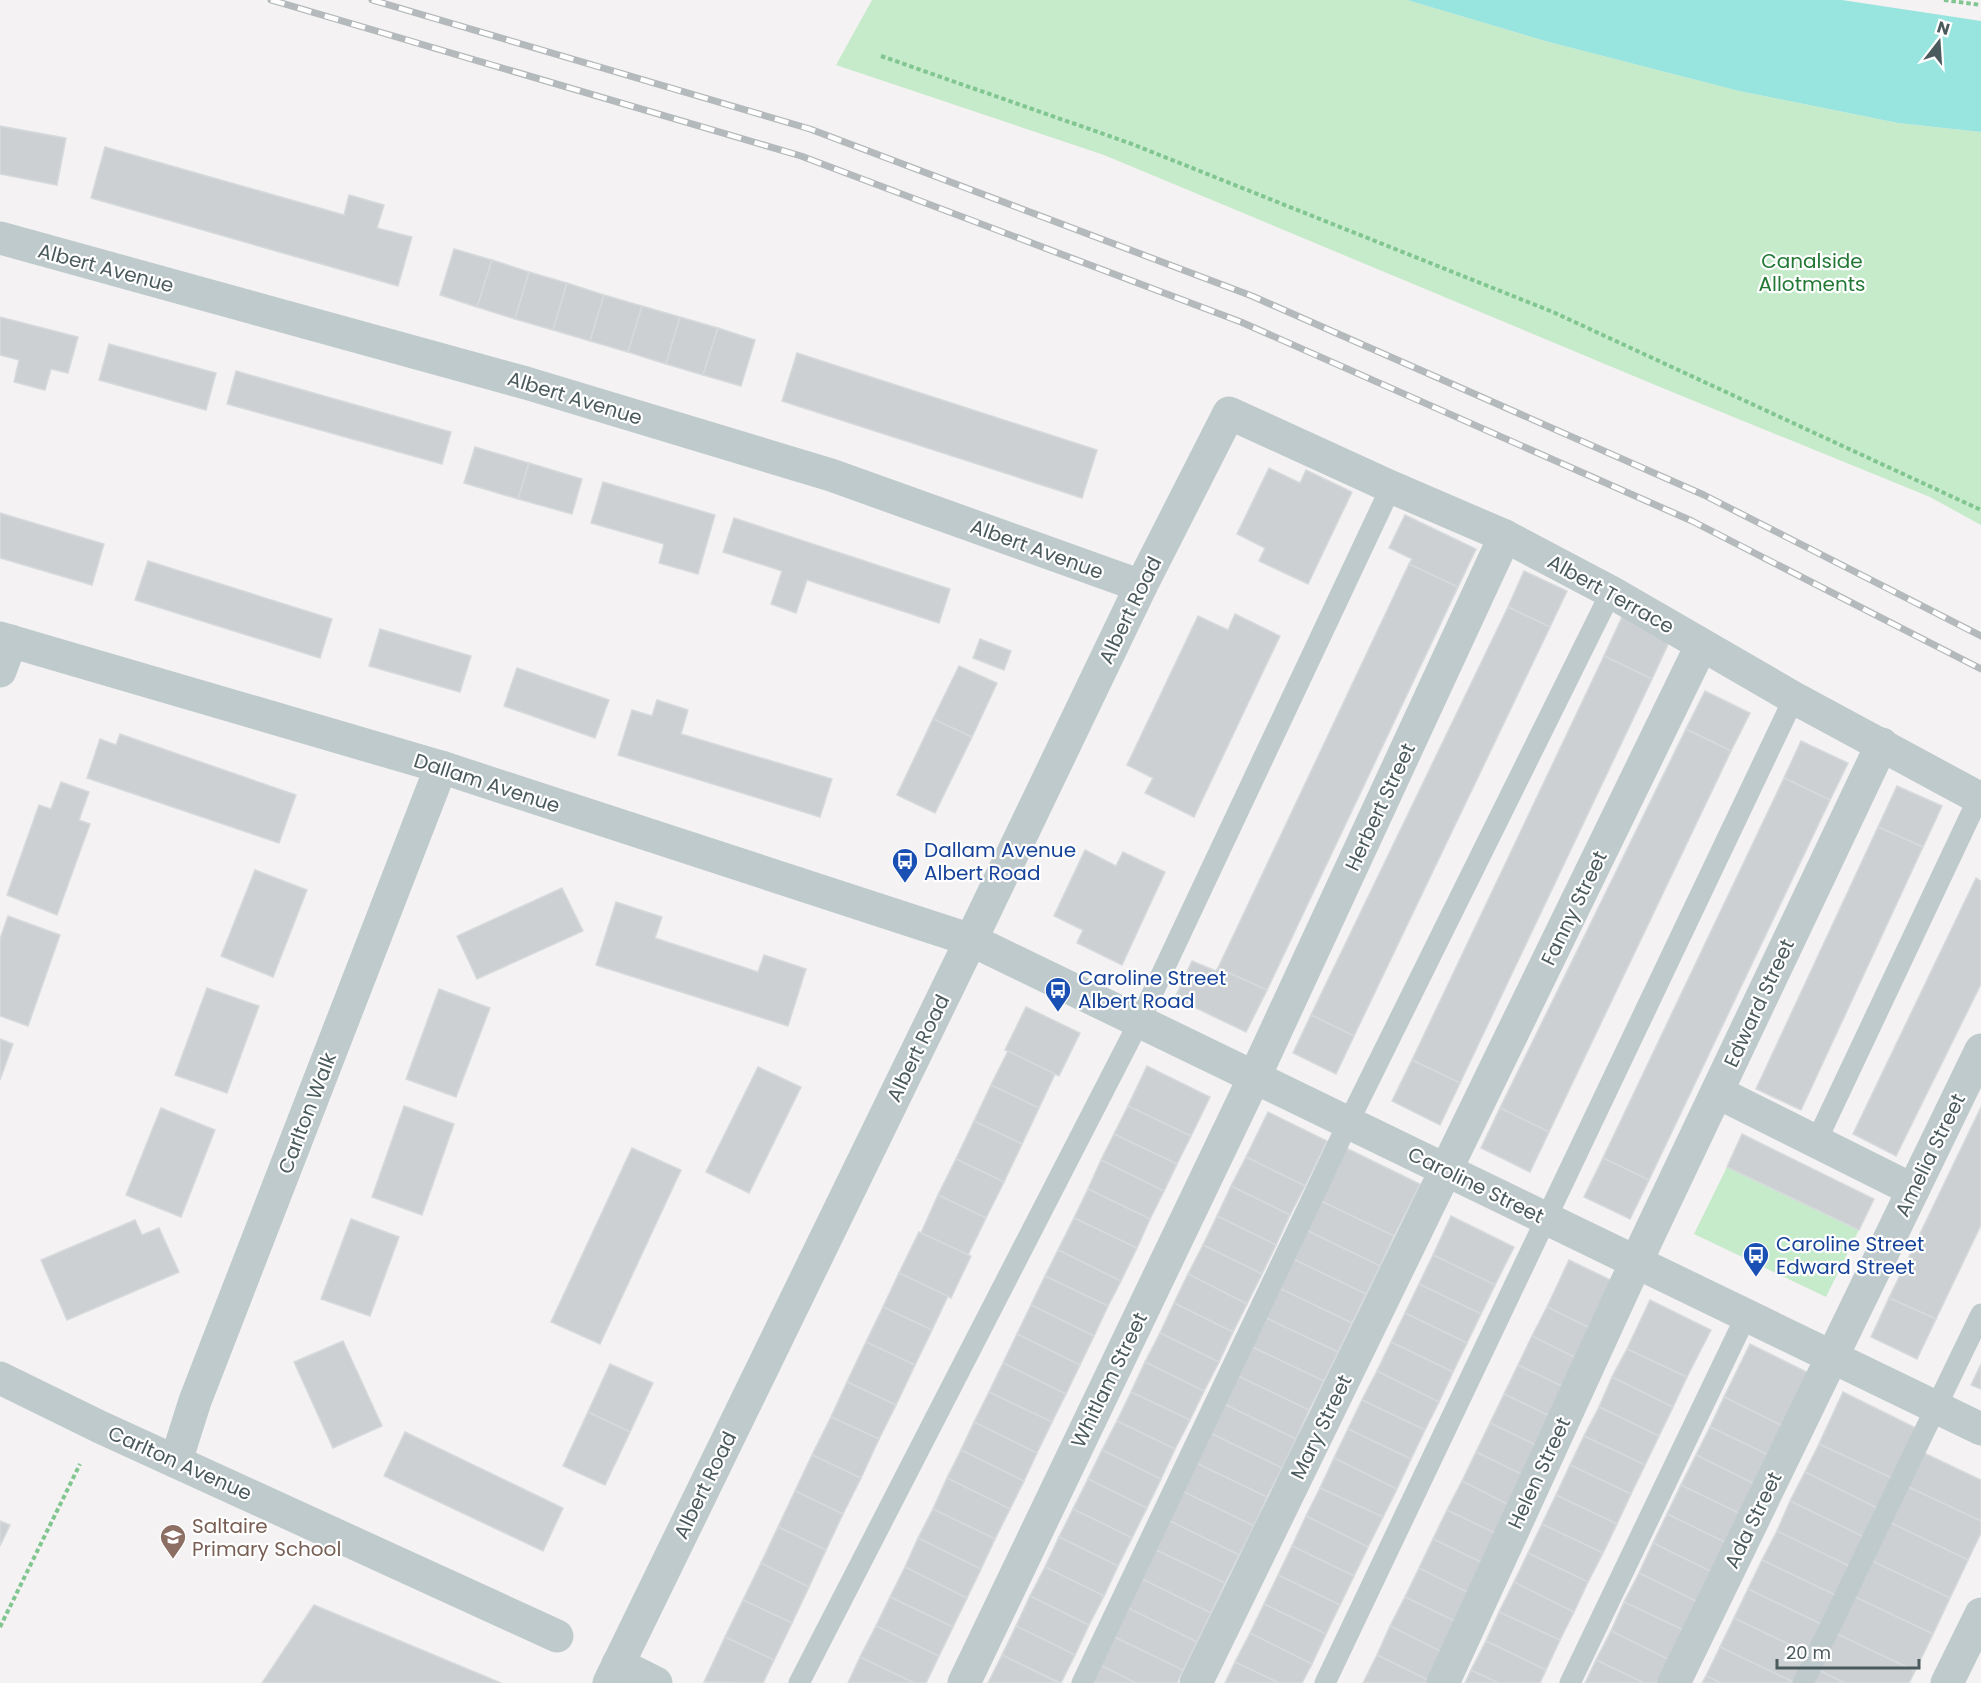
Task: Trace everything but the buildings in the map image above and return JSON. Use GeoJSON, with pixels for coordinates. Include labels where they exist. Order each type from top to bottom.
{"type":"FeatureCollection","features":[{"type":"Feature","properties":{"kind":"street","name":"Albert Avenue"},"geometry":{"type":"LineString","coordinates":[[0,238],[526,383],[798,465],[1141,586]]}},
{"type":"Feature","properties":{"kind":"street","name":"Albert Road"},"geometry":{"type":"LineString","coordinates":[[613,1673],[1141,586],[1229,413]]}},
{"type":"Feature","properties":{"kind":"street","name":"Albert Terrace"},"geometry":{"type":"LineString","coordinates":[[1229,413],[1505,536],[1611,592],[1794,698],[1980,798]]}},
{"type":"Feature","properties":{"kind":"street","name":"Herbert Street"},"geometry":{"type":"LineString","coordinates":[[1254,1078],[1505,536]]}},
{"type":"Feature","properties":{"kind":"street","name":"Fanny Street"},"geometry":{"type":"LineString","coordinates":[[1446,1170],[1701,646]]}},
{"type":"Feature","properties":{"kind":"street","name":"Dallam Avenue"},"geometry":{"type":"LineString","coordinates":[[4,650],[441,767],[971,940]]}},
{"type":"Feature","properties":{"kind":"street","name":"Edward Street"},"geometry":{"type":"LineString","coordinates":[[1636,1262],[1882,744]]}},
{"type":"Feature","properties":{"kind":"street","name":"Carlton Walk"},"geometry":{"type":"LineString","coordinates":[[176,1461],[195,1401],[441,767]]}},
{"type":"Feature","properties":{"kind":"street","name":"Caroline Street"},"geometry":{"type":"LineString","coordinates":[[971,940],[1981,1429]]}},
{"type":"Feature","properties":{"kind":"street","name":"Amelia Street"},"geometry":{"type":"LineString","coordinates":[[1832,1357],[1981,1050]]}},
{"type":"Feature","properties":{"kind":"street","name":"Whitlam Street"},"geometry":{"type":"LineString","coordinates":[[964,1683],[1254,1078]]}},
{"type":"Feature","properties":{"kind":"street"},"geometry":{"type":"LineString","coordinates":[[1717,1092],[1913,1190]]}},
{"type":"Feature","properties":{"kind":"street","name":"Mary Street"},"geometry":{"type":"LineString","coordinates":[[1196,1683],[1446,1170]]}},
{"type":"Feature","properties":{"kind":"street","name":"Helen Street"},"geometry":{"type":"LineString","coordinates":[[1443,1683],[1636,1262]]}},
{"type":"Feature","properties":{"kind":"street","name":"Ada Street"},"geometry":{"type":"LineString","coordinates":[[1674,1683],[1832,1357]]}},
{"type":"Feature","properties":{"kind":"street","name":"Carlton Avenue"},"geometry":{"type":"LineString","coordinates":[[0,1378],[100,1427],[557,1636]]}},
{"type":"Feature","properties":{"kind":"street"},"geometry":{"type":"LineString","coordinates":[[1947,1683],[1981,1614]]}},
{"type":"Feature","properties":{"kind":"street"},"geometry":{"type":"LineString","coordinates":[[613,1673],[656,1683]]}},
{"type":"Feature","properties":{"kind":"lane"},"geometry":{"type":"LineString","coordinates":[[799,1683],[1139,1022],[1391,487]]}},
{"type":"Feature","properties":{"kind":"lane"},"geometry":{"type":"LineString","coordinates":[[1082,1683],[1348,1123],[1611,592]]}},
{"type":"Feature","properties":{"kind":"lane"},"geometry":{"type":"LineString","coordinates":[[1324,1683],[1794,698]]}},
{"type":"Feature","properties":{"kind":"lane"},"geometry":{"type":"LineString","coordinates":[[1816,1142],[1980,798]]}},
{"type":"Feature","properties":{"kind":"lane"},"geometry":{"type":"LineString","coordinates":[[1803,1683],[1981,1314]]}},
{"type":"Feature","properties":{"kind":"lane"},"geometry":{"type":"LineString","coordinates":[[1570,1683],[1746,1316]]}},
{"type":"Feature","properties":{"kind":"path"},"geometry":{"type":"LineString","coordinates":[[1944,0],[1981,5]]}},
{"type":"Feature","properties":{"kind":"path"},"geometry":{"type":"LineString","coordinates":[[881,56],[1132,144],[1553,312],[1981,510]]}},
{"type":"Feature","properties":{"kind":"path"},"geometry":{"type":"LineString","coordinates":[[0,1627],[100,1427]]}},
{"type":"Feature","properties":{"kind":"green space","name":"Canalside Allotments"},"geometry":{"type":"Polygon","coordinates":[[[872,0],[1407,0],[1545,41],[1739,91],[1898,123],[1981,132],[1981,525],[1930,497],[1104,155],[836,65],[872,0]]]}},
{"type":"Feature","properties":{"kind":"green space"},"geometry":{"type":"Polygon","coordinates":[[[1727,1167],[1859,1230],[1826,1297],[1694,1234],[1727,1167]]]}},
{"type":"Feature","properties":{"kind":"water"},"geometry":{"type":"Polygon","coordinates":[[[1407,0],[1842,0],[1981,21],[1981,132],[1898,123],[1739,91],[1545,41],[1407,0]]]}},
{"type":"Feature","properties":{"kind":"railway"},"geometry":{"type":"LineString","coordinates":[[271,0],[801,156],[1241,322],[1692,521],[1981,669]]}},
{"type":"Feature","properties":{"kind":"railway"},"geometry":{"type":"LineString","coordinates":[[372,0],[810,129],[1252,296],[1704,495],[1981,636]]}},
{"type":"Feature","properties":{"kind":"place","name":"Dallam Avenue Albert Road"},"geometry":{"type":"Point","coordinates":[905,884]}},
{"type":"Feature","properties":{"kind":"place","name":"Caroline Street Albert Road"},"geometry":{"type":"Point","coordinates":[1058,1013]}},
{"type":"Feature","properties":{"kind":"place","name":"Caroline Street Edward Street"},"geometry":{"type":"Point","coordinates":[1756,1278]}},
{"type":"Feature","properties":{"kind":"place","name":"Saltaire Primary School"},"geometry":{"type":"Point","coordinates":[173,1560]}}]}
